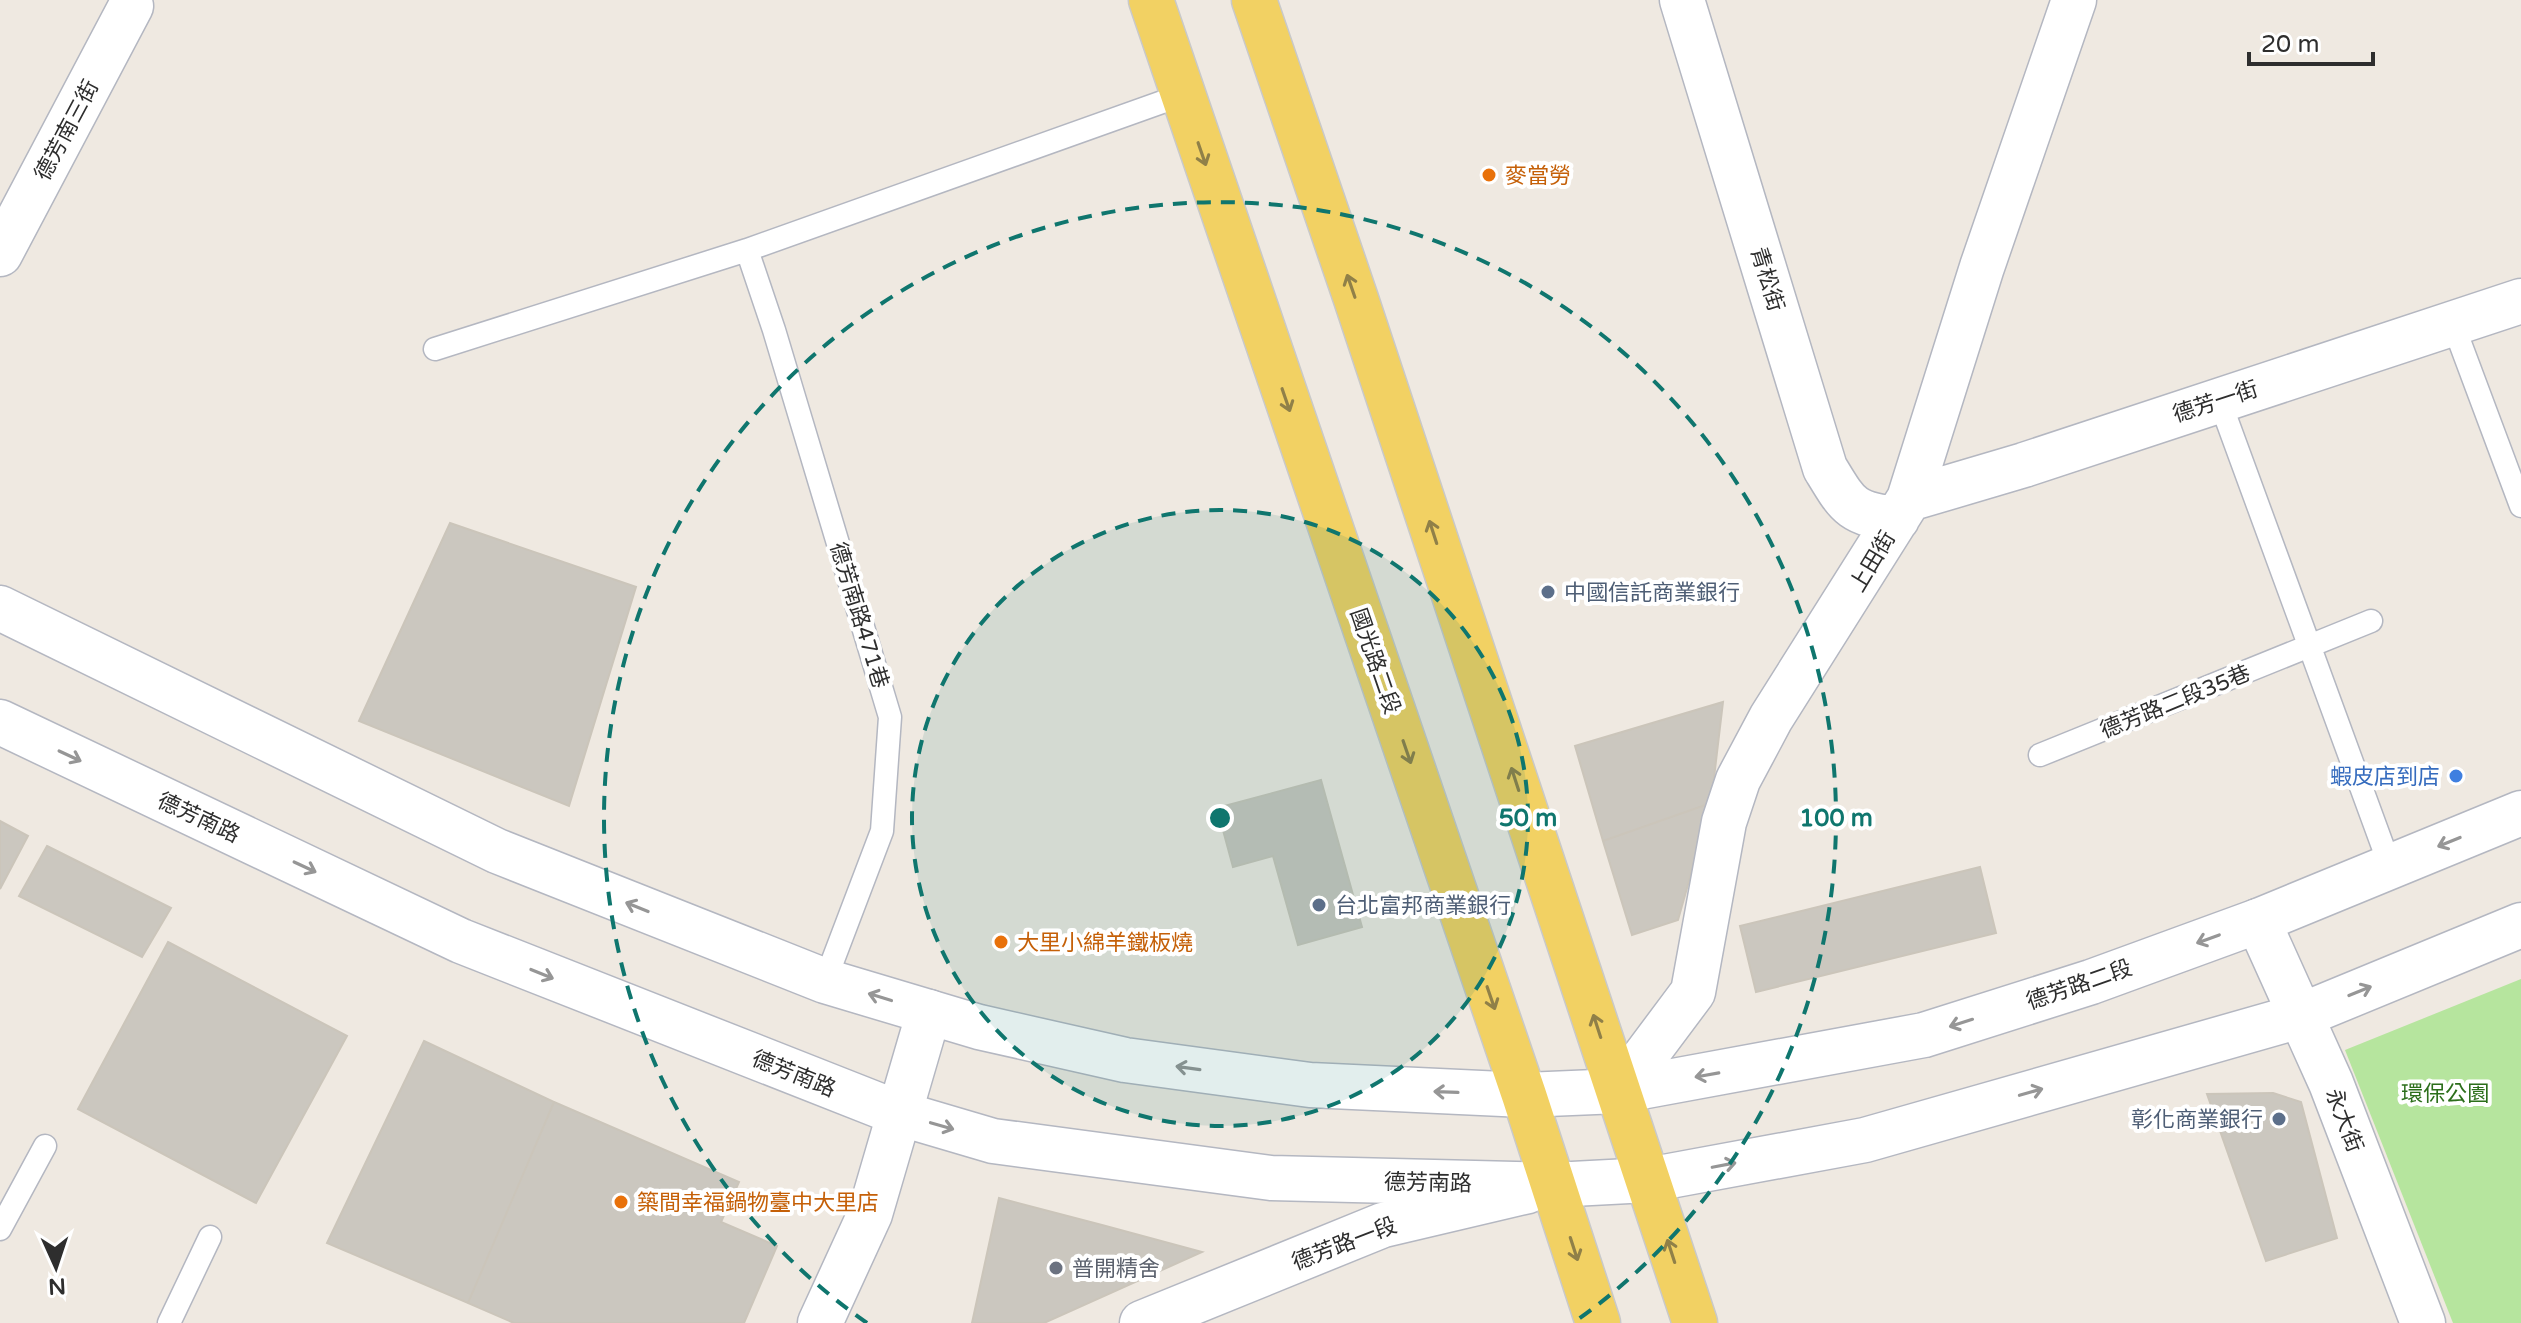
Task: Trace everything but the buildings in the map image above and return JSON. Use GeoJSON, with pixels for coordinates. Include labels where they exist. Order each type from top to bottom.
{"type":"FeatureCollection","features":[{"type":"Feature","properties":{"kind":"main road","name":"國光路二段"},"geometry":{"type":"LineString","coordinates":[[1151,0],[1524,1095],[1598,1323]]}},
{"type":"Feature","properties":{"kind":"main road"},"geometry":{"type":"LineString","coordinates":[[1254,0],[1695,1323]]}},
{"type":"Feature","properties":{"kind":"street","name":"青松街"},"geometry":{"type":"LineString","coordinates":[[1682,0],[1825,468],[1854,509],[1869,516],[1903,509]]}},
{"type":"Feature","properties":{"kind":"street","name":"上田街"},"geometry":{"type":"LineString","coordinates":[[1619,1091],[1693,992],[1724,822],[1738,780],[1771,718],[1903,509],[2074,0]]}},
{"type":"Feature","properties":{"kind":"street","name":"德芳南三街"},"geometry":{"type":"LineString","coordinates":[[0,254],[133,2]]}},
{"type":"Feature","properties":{"kind":"street","name":"德芳一街"},"geometry":{"type":"LineString","coordinates":[[1903,509],[2219,399],[2521,301]]}},
{"type":"Feature","properties":{"kind":"street"},"geometry":{"type":"LineString","coordinates":[[0,608],[497,851],[825,981],[979,1027],[1125,1060],[1310,1085],[1524,1095],[1619,1091]]}},
{"type":"Feature","properties":{"kind":"street","name":"德芳南路"},"geometry":{"type":"LineString","coordinates":[[0,722],[461,941],[898,1113],[993,1141],[1271,1178],[1553,1185],[1648,1180]]}},
{"type":"Feature","properties":{"kind":"street","name":"德芳路二段"},"geometry":{"type":"LineString","coordinates":[[1619,1091],[1924,1035],[2091,982],[2258,921],[2521,813]]}},
{"type":"Feature","properties":{"kind":"street","name":"永大街"},"geometry":{"type":"LineString","coordinates":[[2258,921],[2331,1083],[2423,1323]]}},
{"type":"Feature","properties":{"kind":"street"},"geometry":{"type":"LineString","coordinates":[[1648,1180],[1865,1140],[2300,1016],[2521,925]]}},
{"type":"Feature","properties":{"kind":"street"},"geometry":{"type":"LineString","coordinates":[[820,1323],[870,1214],[929,1012]]}},
{"type":"Feature","properties":{"kind":"street","name":"德芳路一段"},"geometry":{"type":"LineString","coordinates":[[1142,1323],[1383,1225],[1553,1185]]}},
{"type":"Feature","properties":{"kind":"lane"},"geometry":{"type":"LineString","coordinates":[[435,349],[747,250],[1182,95]]}},
{"type":"Feature","properties":{"kind":"lane","name":"德芳南路471巷"},"geometry":{"type":"LineString","coordinates":[[747,250],[890,717],[882,831],[825,981]]}},
{"type":"Feature","properties":{"kind":"lane"},"geometry":{"type":"LineString","coordinates":[[2453,324],[2521,506]]}},
{"type":"Feature","properties":{"kind":"lane"},"geometry":{"type":"LineString","coordinates":[[2219,399],[2390,866]]}},
{"type":"Feature","properties":{"kind":"lane","name":"德芳路二段35巷"},"geometry":{"type":"LineString","coordinates":[[2040,755],[2371,621]]}},
{"type":"Feature","properties":{"kind":"lane"},"geometry":{"type":"LineString","coordinates":[[0,1229],[45,1146]]}},
{"type":"Feature","properties":{"kind":"lane"},"geometry":{"type":"LineString","coordinates":[[169,1323],[210,1237]]}},
{"type":"Feature","properties":{"kind":"green space","name":"環保公園"},"geometry":{"type":"Polygon","coordinates":[[[2521,979],[2521,1323],[2453,1323],[2345,1050],[2521,979]]]}},
{"type":"Feature","properties":{"kind":"place","name":"麥當勞"},"geometry":{"type":"Point","coordinates":[1489,175]}},
{"type":"Feature","properties":{"kind":"place","name":"中國信託商業銀行"},"geometry":{"type":"Point","coordinates":[1548,592]}},
{"type":"Feature","properties":{"kind":"place","name":"蝦皮店到店"},"geometry":{"type":"Point","coordinates":[2456,776]}},
{"type":"Feature","properties":{"kind":"place","name":"台北富邦商業銀行"},"geometry":{"type":"Point","coordinates":[1319,905]}},
{"type":"Feature","properties":{"kind":"place","name":"大里小綿羊鐵板燒"},"geometry":{"type":"Point","coordinates":[1001,942]}},
{"type":"Feature","properties":{"kind":"place","name":"彰化商業銀行"},"geometry":{"type":"Point","coordinates":[2279,1119]}},
{"type":"Feature","properties":{"kind":"place","name":"築間幸福鍋物臺中大里店"},"geometry":{"type":"Point","coordinates":[621,1202]}},
{"type":"Feature","properties":{"kind":"place","name":"普開精舍"},"geometry":{"type":"Point","coordinates":[1056,1268]}}]}
